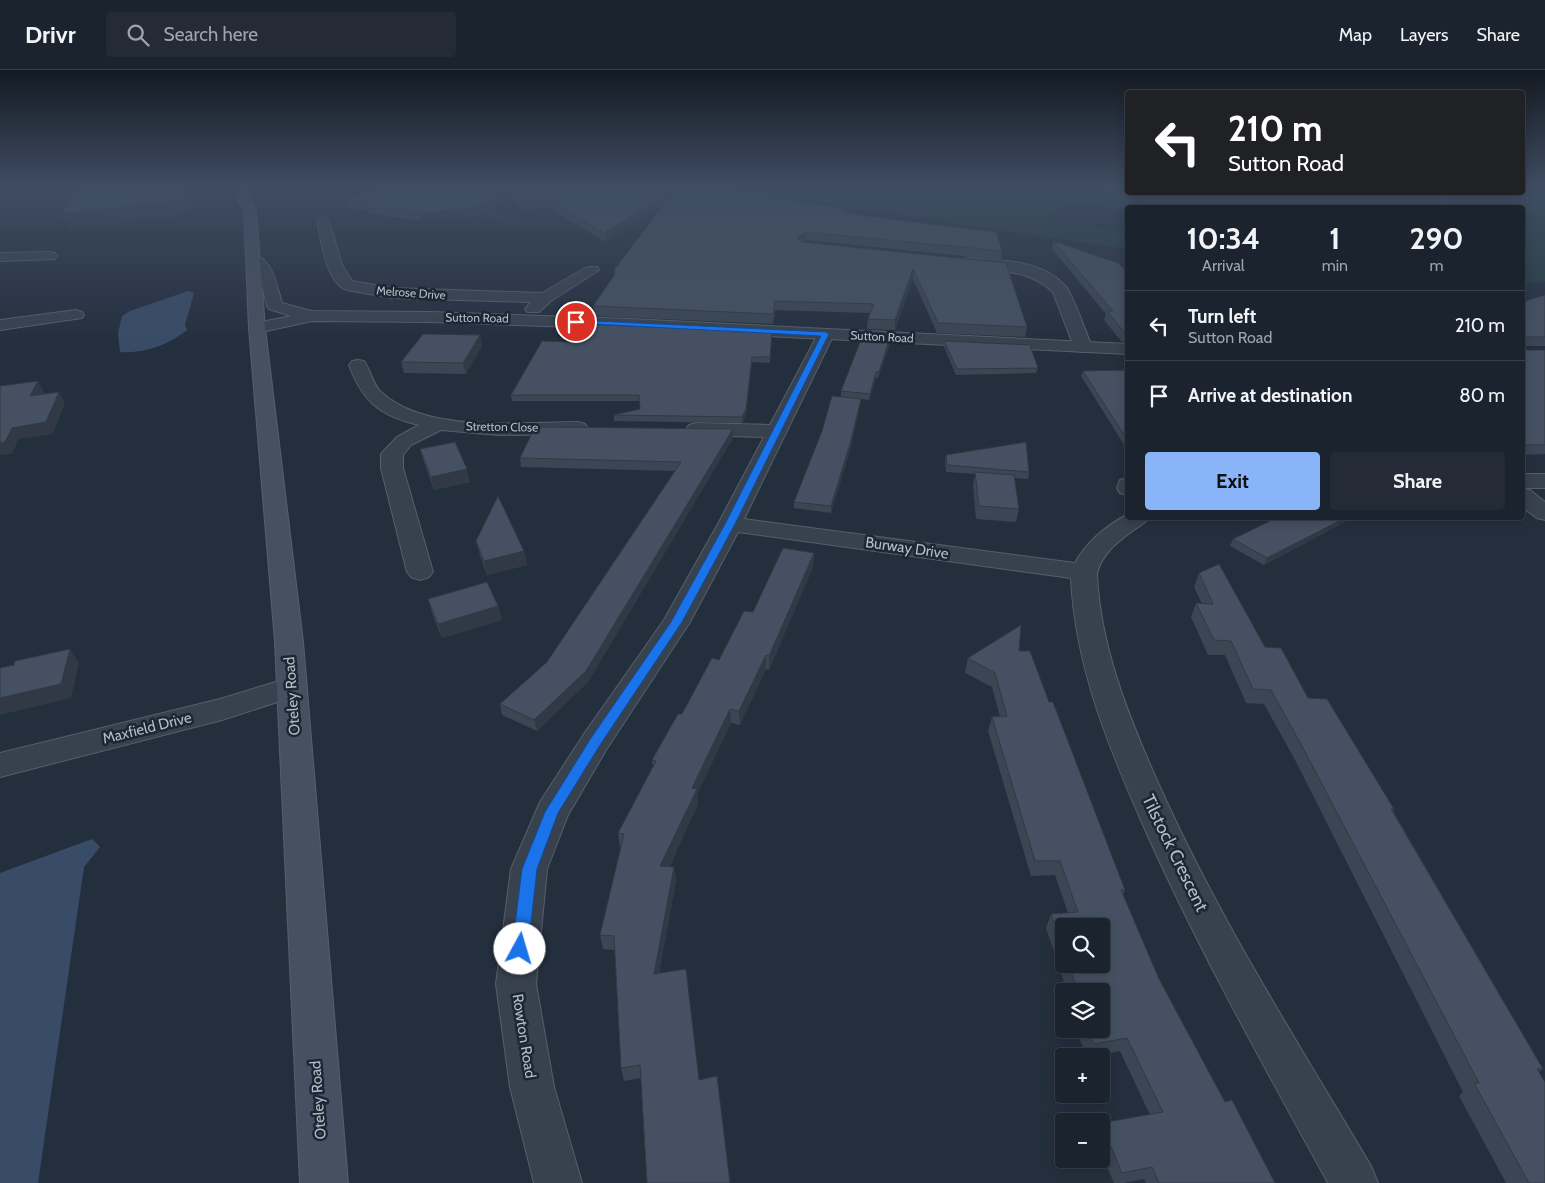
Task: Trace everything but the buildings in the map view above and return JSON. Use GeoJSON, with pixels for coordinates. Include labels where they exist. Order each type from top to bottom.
{"type":"FeatureCollection","features":[{"type":"Feature","properties":{"kind":"main road","name":"Oteley Road"},"geometry":{"type":"LineString","coordinates":[[252,238],[258,333],[292,687],[324,1183]]}},
{"type":"Feature","properties":{"kind":"street","name":"Melrose Drive"},"geometry":{"type":"LineString","coordinates":[[332,238],[340,278],[343,282],[356,288],[392,294],[545,298]]}},
{"type":"Feature","properties":{"kind":"street"},"geometry":{"type":"LineString","coordinates":[[0,258],[50,256]]}},
{"type":"Feature","properties":{"kind":"street"},"geometry":{"type":"LineString","coordinates":[[0,271],[22,257]]}},
{"type":"Feature","properties":{"kind":"street"},"geometry":{"type":"LineString","coordinates":[[254,259],[266,273],[275,306],[312,316]]}},
{"type":"Feature","properties":{"kind":"street"},"geometry":{"type":"LineString","coordinates":[[952,260],[1011,267],[1043,276],[1054,282],[1060,290],[1083,347]]}},
{"type":"Feature","properties":{"kind":"street"},"geometry":{"type":"LineString","coordinates":[[521,320],[545,298],[592,270]]}},
{"type":"Feature","properties":{"kind":"street"},"geometry":{"type":"LineString","coordinates":[[577,279],[602,282]]}},
{"type":"Feature","properties":{"kind":"street","name":"Sutton Road"},"geometry":{"type":"LineString","coordinates":[[258,333],[312,316],[407,317],[521,320],[1125,349]]}},
{"type":"Feature","properties":{"kind":"street"},"geometry":{"type":"LineString","coordinates":[[0,325],[78,317]]}},
{"type":"Feature","properties":{"kind":"street","name":"Sutton Road"},"geometry":{"type":"LineString","coordinates":[[258,333],[366,318]]}},
{"type":"Feature","properties":{"kind":"street","name":"Rowton Road"},"geometry":{"type":"LineString","coordinates":[[558,1183],[532,1087],[516,984],[529,869],[552,812],[595,742],[676,622],[730,524],[826,334]]}},
{"type":"Feature","properties":{"kind":"street","name":"Stretton Close"},"geometry":{"type":"LineString","coordinates":[[358,364],[372,394],[384,404],[400,413],[437,424],[478,427],[598,428]]}},
{"type":"Feature","properties":{"kind":"street"},"geometry":{"type":"LineString","coordinates":[[420,572],[392,468],[392,454],[404,441],[437,424]]}},
{"type":"Feature","properties":{"kind":"street"},"geometry":{"type":"LineString","coordinates":[[676,429],[777,431]]}},
{"type":"Feature","properties":{"kind":"street"},"geometry":{"type":"LineString","coordinates":[[1525,482],[1545,481]]}},
{"type":"Feature","properties":{"kind":"street"},"geometry":{"type":"LineString","coordinates":[[1525,498],[1545,513]]}},
{"type":"Feature","properties":{"kind":"street"},"geometry":{"type":"LineString","coordinates":[[1084,572],[1095,551],[1108,537],[1133,520]]}},
{"type":"Feature","properties":{"kind":"street","name":"Burway Drive"},"geometry":{"type":"LineString","coordinates":[[730,524],[1084,572]]}},
{"type":"Feature","properties":{"kind":"street","name":"Tilstock Crescent"},"geometry":{"type":"LineString","coordinates":[[1084,572],[1088,620],[1103,684],[1148,799],[1216,939],[1354,1183]]}},
{"type":"Feature","properties":{"kind":"street","name":"Maxfield Drive"},"geometry":{"type":"LineString","coordinates":[[0,765],[222,709],[292,687]]}},
{"type":"Feature","properties":{"kind":"green space"},"geometry":{"type":"Polygon","coordinates":[[[1053,238],[1125,238],[1125,249],[1053,238]]]}},
{"type":"Feature","properties":{"kind":"green space"},"geometry":{"type":"Polygon","coordinates":[[[1525,238],[1545,238],[1545,282],[1525,283],[1525,238]]]}},
{"type":"Feature","properties":{"kind":"water"},"geometry":{"type":"Polygon","coordinates":[[[188,291],[194,293],[185,325],[187,330],[164,344],[147,350],[120,352],[118,333],[122,316],[130,311],[188,291]]]}},
{"type":"Feature","properties":{"kind":"water"},"geometry":{"type":"Polygon","coordinates":[[[92,839],[100,847],[84,867],[38,1183],[0,1183],[0,873],[92,839]]]}},
{"type":"Feature","properties":{"kind":"route"},"geometry":{"type":"LineString","coordinates":[[520,949],[529,869],[552,812],[595,742],[676,622],[730,524],[826,334],[576,322]]}}]}
